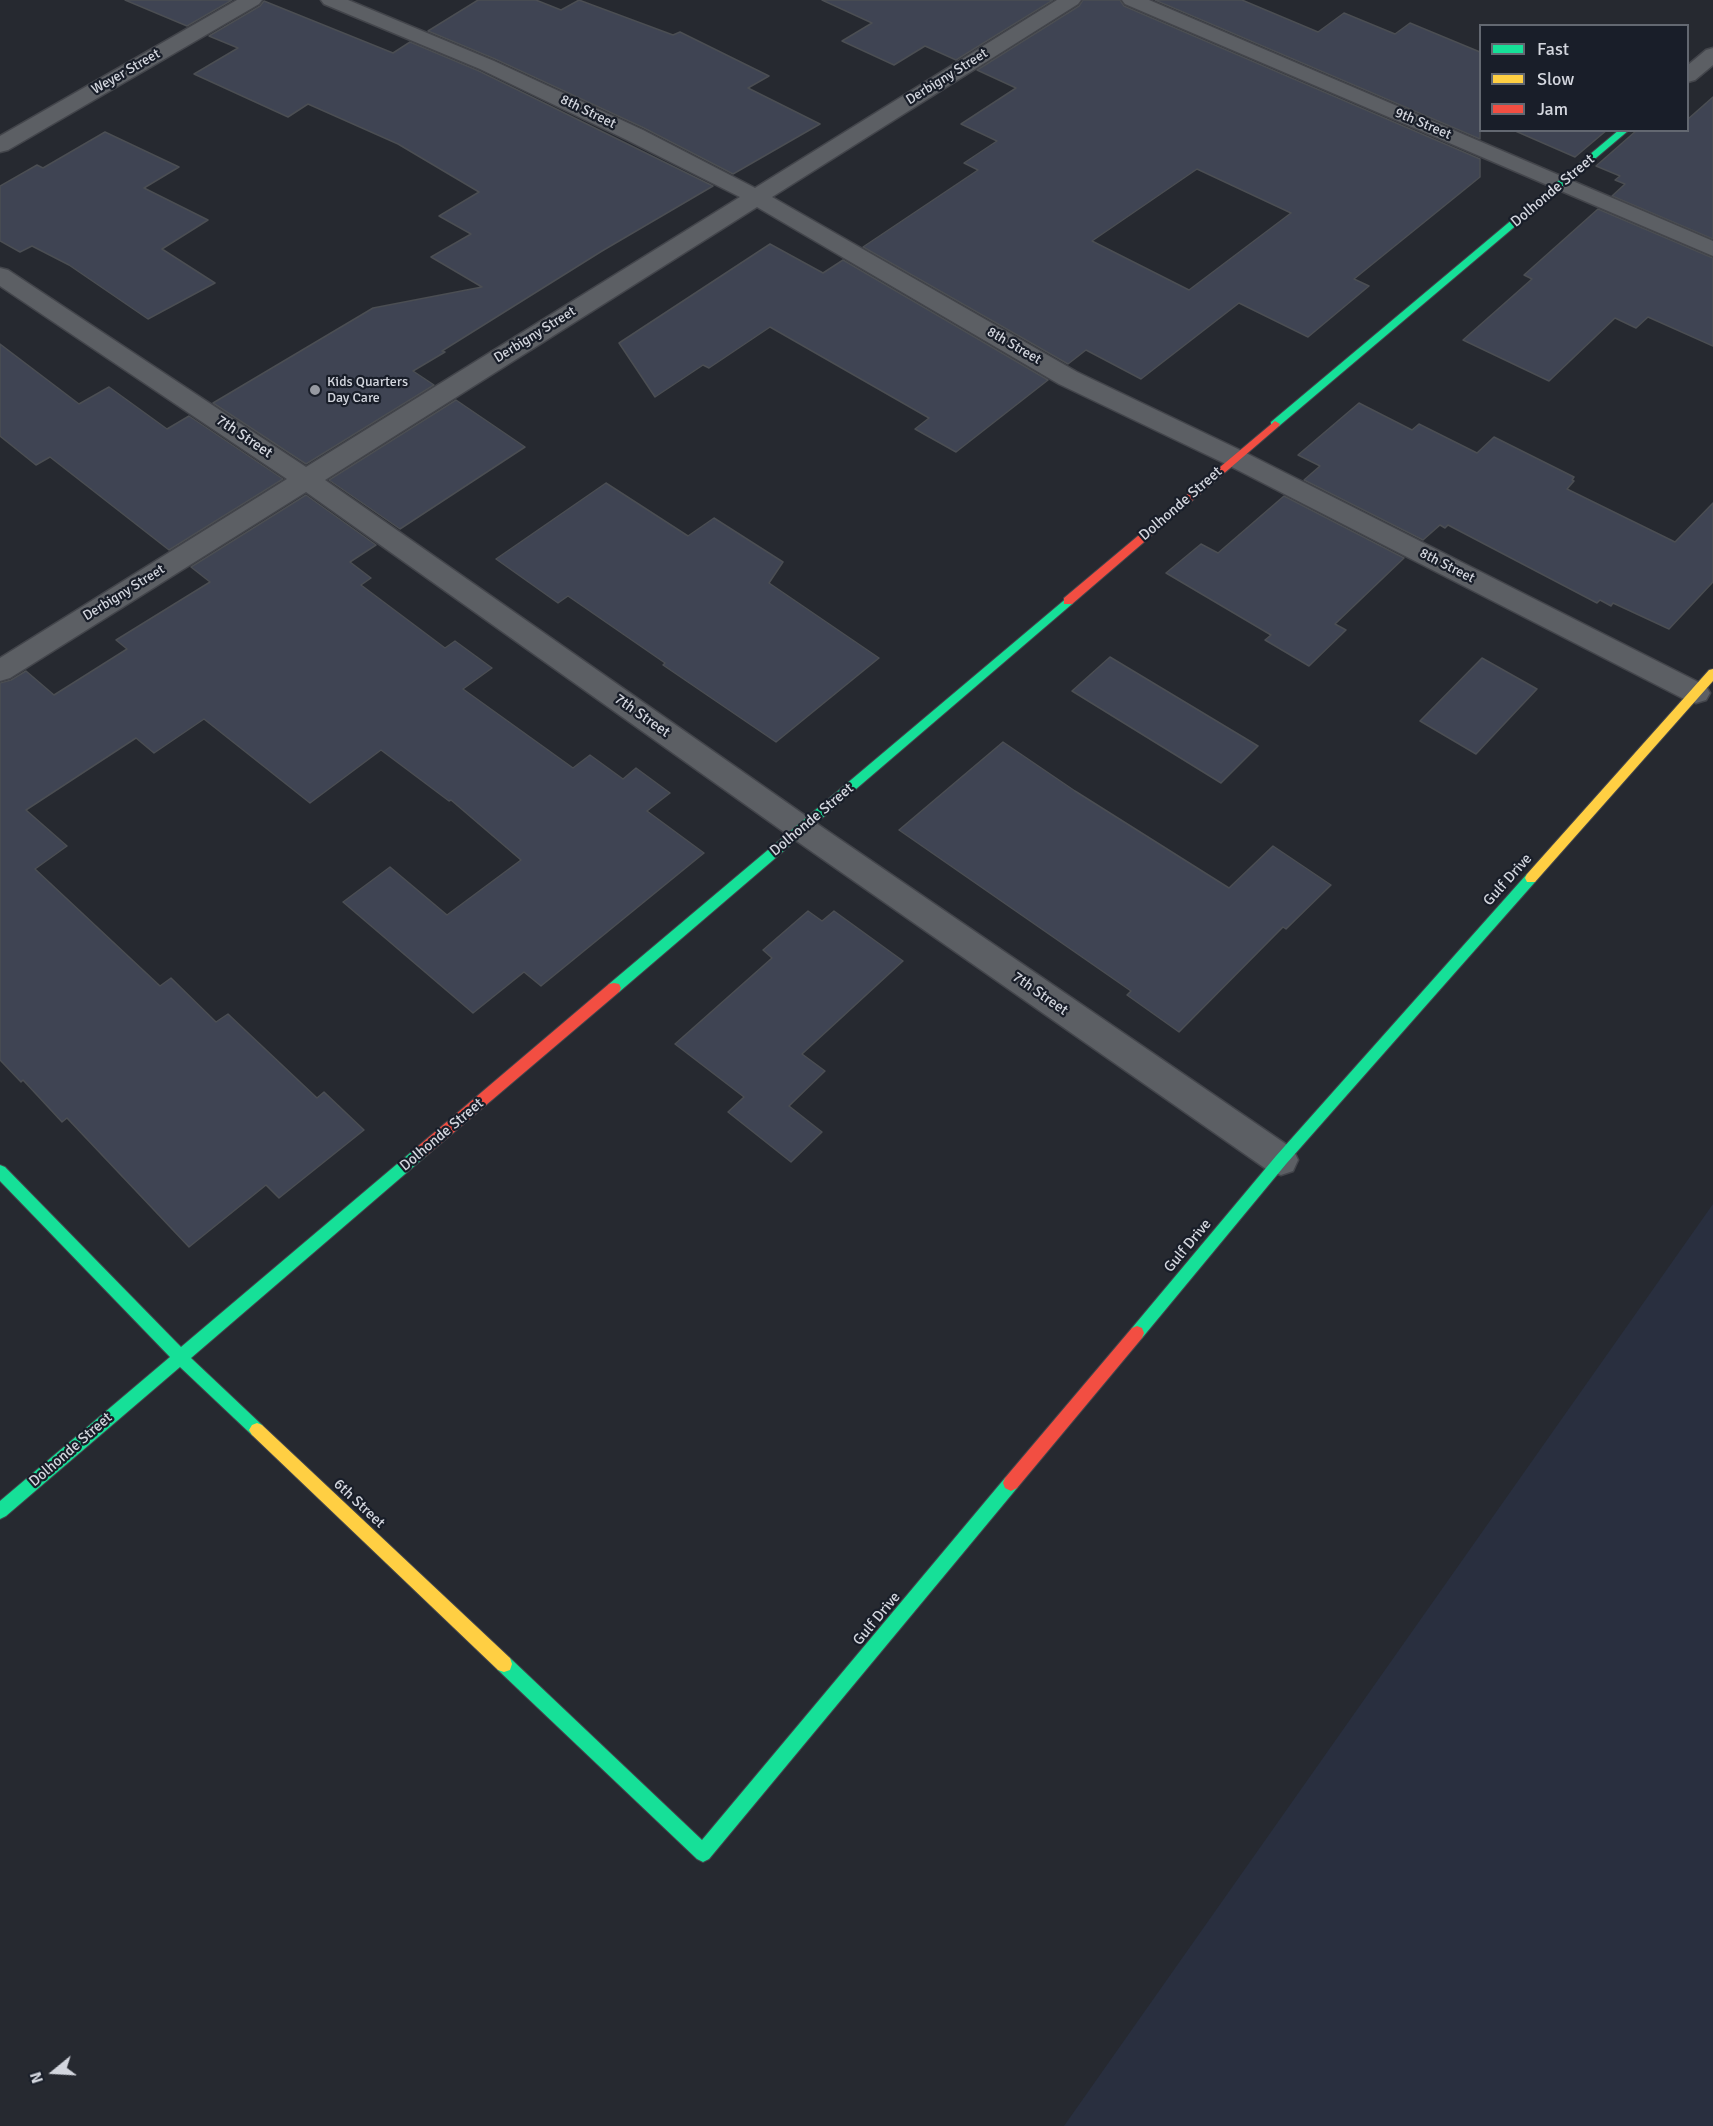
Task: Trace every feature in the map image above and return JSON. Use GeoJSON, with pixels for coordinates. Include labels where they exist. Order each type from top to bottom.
{"type":"FeatureCollection","features":[{"type":"Feature","properties":{"kind":"street","name":"Weyer Street"},"geometry":{"type":"LineString","coordinates":[[0,145],[252,0]]}},
{"type":"Feature","properties":{"kind":"street","name":"8th Street"},"geometry":{"type":"LineString","coordinates":[[331,0],[488,65],[635,135],[756,197],[1068,378],[1235,458],[1696,693]]}},
{"type":"Feature","properties":{"kind":"street","name":"Derbigny Street"},"geometry":{"type":"LineString","coordinates":[[0,671],[1071,0]]}},
{"type":"Feature","properties":{"kind":"street","name":"9th Street"},"geometry":{"type":"LineString","coordinates":[[1132,0],[1713,249]]}},
{"type":"Feature","properties":{"kind":"street"},"geometry":{"type":"LineString","coordinates":[[1689,75],[1713,54]]}},
{"type":"Feature","properties":{"kind":"street","name":"Dolhonde Street"},"geometry":{"type":"LineString","coordinates":[[0,1511],[802,830],[1235,458],[1623,132]]}},
{"type":"Feature","properties":{"kind":"street","name":"7th Street"},"geometry":{"type":"LineString","coordinates":[[0,275],[306,478],[802,830],[1281,1160]]}},
{"type":"Feature","properties":{"kind":"street","name":"Gulf Drive"},"geometry":{"type":"LineString","coordinates":[[703,1853],[1281,1160],[1713,674]]}},
{"type":"Feature","properties":{"kind":"street","name":"6th Street"},"geometry":{"type":"LineString","coordinates":[[0,1171],[180,1357],[703,1853]]}},
{"type":"Feature","properties":{"kind":"shaded area"},"geometry":{"type":"Polygon","coordinates":[[[1713,1204],[1713,2126],[1064,2126],[1713,1204]]]}},
{"type":"Feature","properties":{"kind":"building"},"geometry":{"type":"Polygon","coordinates":[[[125,0],[232,0],[187,26],[125,0]]]}},
{"type":"Feature","properties":{"kind":"building"},"geometry":{"type":"Polygon","coordinates":[[[478,0],[536,0],[561,10],[579,0],[673,35],[680,32],[769,76],[748,88],[820,124],[733,174],[644,128],[495,59],[428,31],[478,0]]]}},
{"type":"Feature","properties":{"kind":"building"},"geometry":{"type":"Polygon","coordinates":[[[822,0],[1053,0],[956,60],[925,46],[894,65],[842,41],[872,23],[822,0]]]}},
{"type":"Feature","properties":{"kind":"building"},"geometry":{"type":"Polygon","coordinates":[[[1083,0],[1120,0],[1124,6],[1480,159],[1480,177],[1354,279],[1369,286],[1308,337],[1239,303],[1141,379],[1086,350],[1068,364],[863,247],[978,170],[964,163],[997,141],[961,124],[1016,88],[977,70],[1079,6],[1083,0]],[[1197,169],[1092,241],[1189,290],[1291,213],[1197,169]]]}},
{"type":"Feature","properties":{"kind":"building"},"geometry":{"type":"Polygon","coordinates":[[[1155,0],[1242,0],[1318,32],[1344,13],[1395,34],[1410,23],[1479,52],[1480,139],[1155,0]]]}},
{"type":"Feature","properties":{"kind":"building"},"geometry":{"type":"Polygon","coordinates":[[[264,1],[393,53],[410,42],[479,71],[713,186],[602,251],[442,351],[445,352],[413,371],[434,385],[306,464],[213,403],[373,308],[482,287],[431,257],[471,234],[439,216],[479,192],[398,144],[308,104],[288,117],[194,74],[238,48],[209,36],[260,6],[264,1]]]}},
{"type":"Feature","properties":{"kind":"building"},"geometry":{"type":"Polygon","coordinates":[[[1713,97],[1713,239],[1612,196],[1625,184],[1615,180],[1620,176],[1596,166],[1635,132],[1689,132],[1689,118],[1713,97]]]}},
{"type":"Feature","properties":{"kind":"building"},"geometry":{"type":"Polygon","coordinates":[[[105,132],[179,167],[144,188],[208,220],[162,249],[215,283],[148,319],[69,265],[32,246],[20,252],[0,241],[0,186],[37,165],[43,168],[105,132]]]}},
{"type":"Feature","properties":{"kind":"building"},"geometry":{"type":"Polygon","coordinates":[[[1518,132],[1605,132],[1575,157],[1518,132]]]}},
{"type":"Feature","properties":{"kind":"building"},"geometry":{"type":"Polygon","coordinates":[[[1598,209],[1713,258],[1713,346],[1648,317],[1636,328],[1615,318],[1549,381],[1463,340],[1532,279],[1524,275],[1598,209]]]}},
{"type":"Feature","properties":{"kind":"building"},"geometry":{"type":"Polygon","coordinates":[[[770,244],[823,273],[843,260],[1048,380],[956,452],[915,429],[929,418],[770,327],[709,368],[703,365],[655,397],[619,343],[770,244]]]}},
{"type":"Feature","properties":{"kind":"building"},"geometry":{"type":"Polygon","coordinates":[[[0,344],[79,404],[109,387],[167,429],[189,416],[283,479],[169,550],[50,457],[36,465],[0,436],[0,344]]]}},
{"type":"Feature","properties":{"kind":"building"},"geometry":{"type":"Polygon","coordinates":[[[456,400],[525,447],[400,529],[329,480],[456,400]]]}},
{"type":"Feature","properties":{"kind":"building"},"geometry":{"type":"Polygon","coordinates":[[[1359,403],[1412,430],[1419,424],[1477,453],[1494,437],[1574,477],[1572,480],[1574,481],[1567,489],[1675,542],[1713,503],[1713,582],[1669,629],[1613,603],[1611,606],[1600,600],[1597,603],[1448,525],[1445,528],[1440,525],[1423,540],[1304,480],[1320,466],[1298,455],[1359,403]]]}},
{"type":"Feature","properties":{"kind":"building"},"geometry":{"type":"Polygon","coordinates":[[[606,483],[688,536],[714,518],[783,562],[769,583],[879,658],[776,742],[663,665],[665,663],[568,596],[558,603],[496,559],[606,483]]]}},
{"type":"Feature","properties":{"kind":"building"},"geometry":{"type":"Polygon","coordinates":[[[306,495],[376,545],[350,562],[371,578],[361,585],[445,648],[455,641],[492,668],[463,689],[573,768],[590,755],[623,779],[636,768],[670,793],[647,811],[704,853],[541,986],[524,972],[473,1013],[343,902],[390,867],[447,915],[521,860],[451,800],[449,801],[381,750],[310,803],[204,719],[154,753],[136,738],[26,810],[67,846],[35,869],[160,986],[171,978],[216,1022],[228,1014],[317,1098],[324,1092],[364,1130],[279,1198],[266,1185],[189,1247],[67,1118],[62,1122],[23,1080],[21,1082],[0,1060],[0,683],[11,680],[26,671],[54,695],[127,649],[116,640],[210,582],[191,567],[306,495]]]}},
{"type":"Feature","properties":{"kind":"building"},"geometry":{"type":"Polygon","coordinates":[[[1284,496],[1404,558],[1335,624],[1346,630],[1309,666],[1265,640],[1271,635],[1166,573],[1201,544],[1218,553],[1284,496]]]}},
{"type":"Feature","properties":{"kind":"building"},"geometry":{"type":"Polygon","coordinates":[[[1110,657],[1258,746],[1221,783],[1072,691],[1110,657]]]}},
{"type":"Feature","properties":{"kind":"building"},"geometry":{"type":"Polygon","coordinates":[[[1482,658],[1537,689],[1476,754],[1420,721],[1482,658]]]}},
{"type":"Feature","properties":{"kind":"building"},"geometry":{"type":"Polygon","coordinates":[[[1003,742],[1075,791],[1229,888],[1273,846],[1331,885],[1286,929],[1283,927],[1179,1032],[1127,995],[1131,991],[899,830],[1003,742]]]}},
{"type":"Feature","properties":{"kind":"building"},"geometry":{"type":"Polygon","coordinates":[[[808,911],[822,921],[834,911],[903,961],[802,1054],[825,1071],[789,1106],[822,1132],[791,1162],[728,1112],[744,1097],[675,1044],[772,958],[763,950],[808,911]]]}},
{"type":"Feature","properties":{"kind":"traffic: fast"},"geometry":{"type":"LineString","coordinates":[[1275,424],[1623,132]]}},
{"type":"Feature","properties":{"kind":"traffic: fast"},"geometry":{"type":"LineString","coordinates":[[614,988],[1068,601]]}},
{"type":"Feature","properties":{"kind":"traffic: fast"},"geometry":{"type":"LineString","coordinates":[[1137,1333],[1281,1160],[1531,878]]}},
{"type":"Feature","properties":{"kind":"traffic: fast"},"geometry":{"type":"LineString","coordinates":[[0,1511],[421,1152]]}},
{"type":"Feature","properties":{"kind":"traffic: fast"},"geometry":{"type":"LineString","coordinates":[[0,1171],[180,1357],[257,1430]]}},
{"type":"Feature","properties":{"kind":"traffic: fast"},"geometry":{"type":"LineString","coordinates":[[504,1664],[703,1853],[1011,1483]]}},
{"type":"Feature","properties":{"kind":"traffic: slow"},"geometry":{"type":"LineString","coordinates":[[1531,878],[1713,673]]}},
{"type":"Feature","properties":{"kind":"traffic: slow"},"geometry":{"type":"LineString","coordinates":[[257,1430],[504,1664]]}},
{"type":"Feature","properties":{"kind":"traffic: jam"},"geometry":{"type":"LineString","coordinates":[[1068,601],[1275,424]]}},
{"type":"Feature","properties":{"kind":"traffic: jam"},"geometry":{"type":"LineString","coordinates":[[421,1152],[614,988]]}},
{"type":"Feature","properties":{"kind":"traffic: jam"},"geometry":{"type":"LineString","coordinates":[[1011,1483],[1137,1333]]}},
{"type":"Feature","properties":{"kind":"place","name":"Kids Quarters Day Care"},"geometry":{"type":"Point","coordinates":[315,390]}}]}
